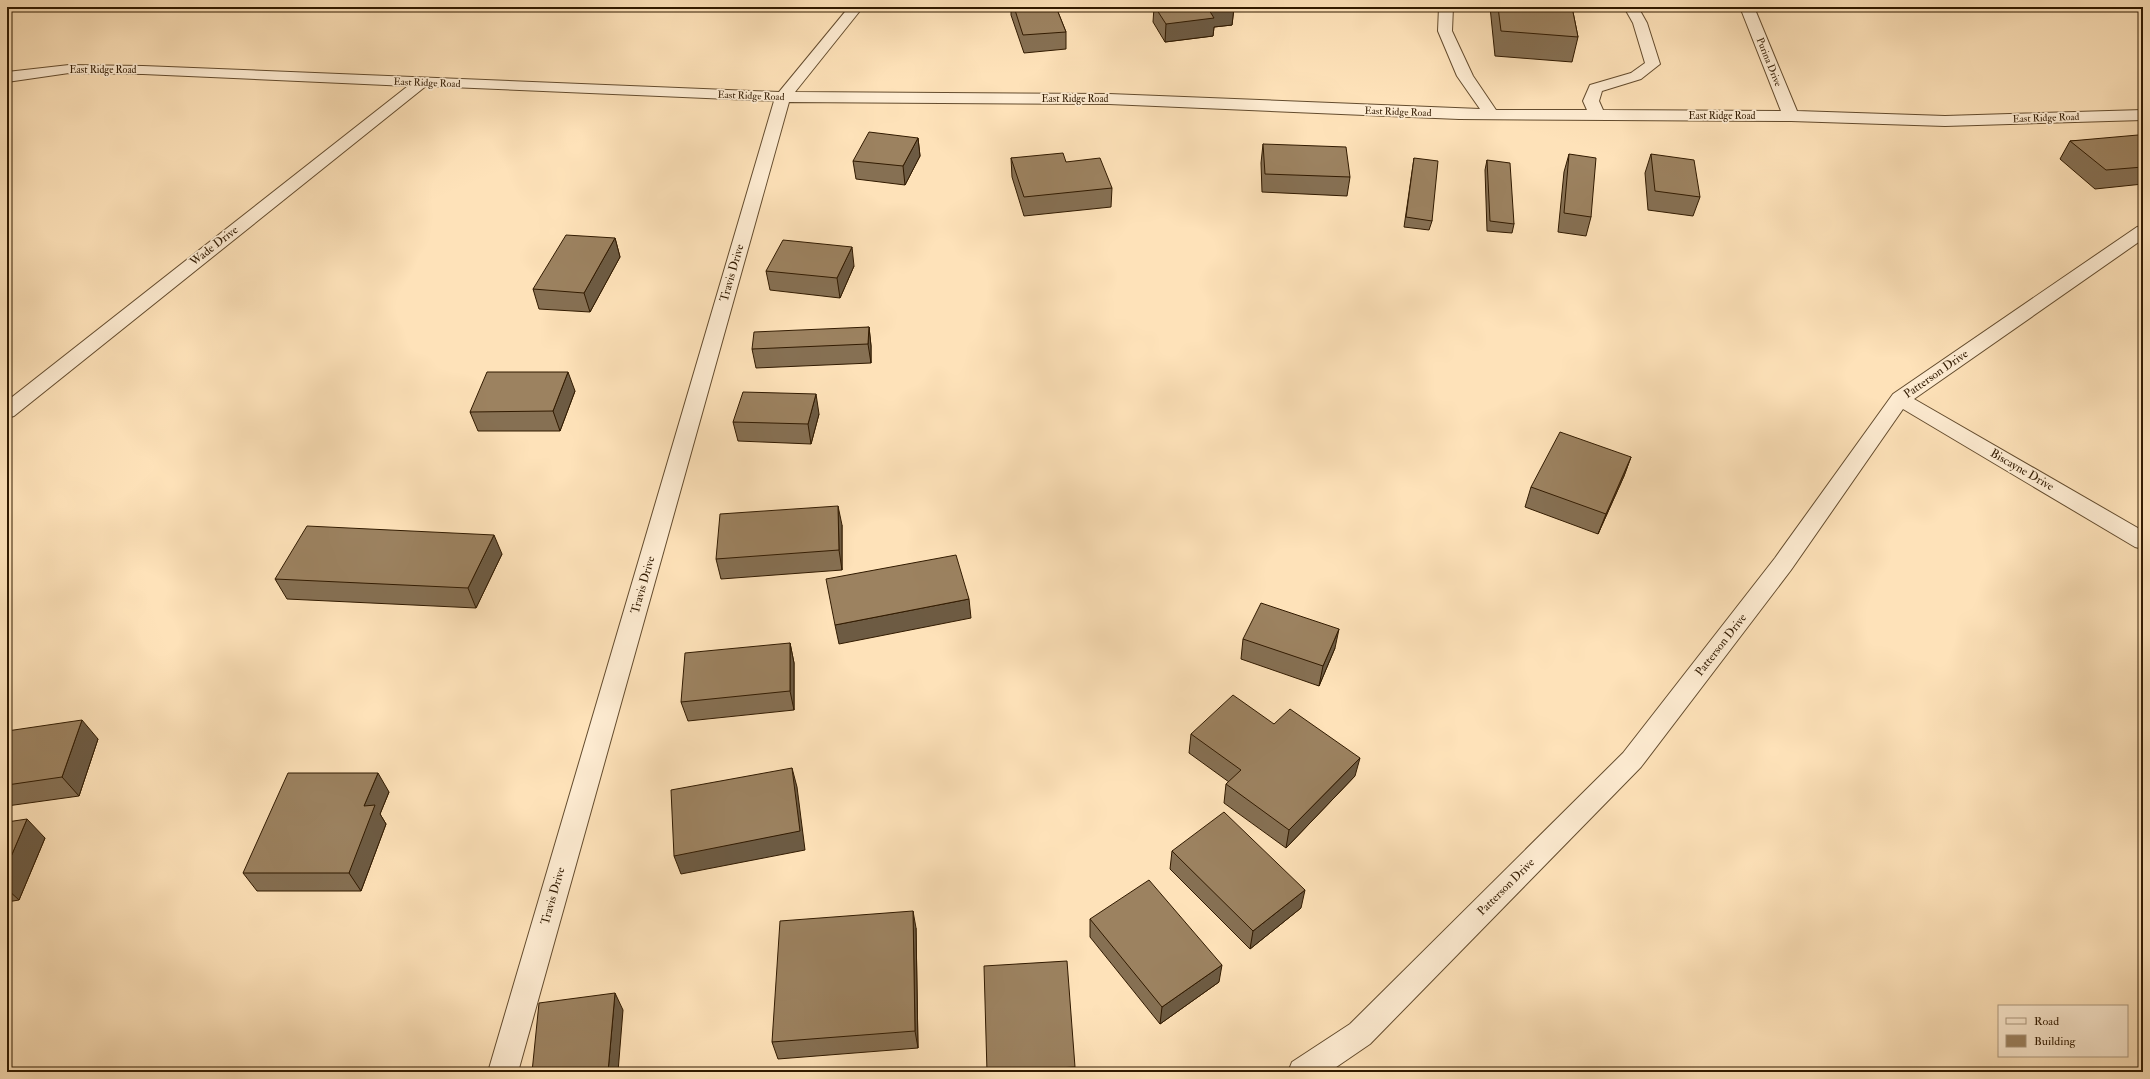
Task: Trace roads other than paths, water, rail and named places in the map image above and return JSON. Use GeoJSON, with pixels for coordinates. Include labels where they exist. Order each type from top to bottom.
{"type":"FeatureCollection","features":[{"type":"Feature","properties":{"kind":"street"},"geometry":{"type":"LineString","coordinates":[[783,97],[856,7]]}},
{"type":"Feature","properties":{"kind":"street"},"geometry":{"type":"LineString","coordinates":[[1446,7],[1445,31],[1465,76],[1491,114]]}},
{"type":"Feature","properties":{"kind":"street"},"geometry":{"type":"LineString","coordinates":[[1597,115],[1591,101],[1595,88],[1636,76],[1652,64],[1640,23],[1631,7]]}},
{"type":"Feature","properties":{"kind":"street","name":"Purina Drive"},"geometry":{"type":"LineString","coordinates":[[1747,7],[1792,116]]}},
{"type":"Feature","properties":{"kind":"street","name":"East Ridge Road"},"geometry":{"type":"LineString","coordinates":[[7,77],[69,69],[143,70],[421,83],[783,97],[1109,99],[1302,109],[1491,114],[1792,116],[1945,121],[2143,115]]}},
{"type":"Feature","properties":{"kind":"street","name":"Wade Drive"},"geometry":{"type":"LineString","coordinates":[[7,411],[421,83]]}},
{"type":"Feature","properties":{"kind":"street","name":"Travis Drive"},"geometry":{"type":"LineString","coordinates":[[503,1072],[783,97]]}},
{"type":"Feature","properties":{"kind":"street","name":"Patterson Drive"},"geometry":{"type":"LineString","coordinates":[[1303,1072],[1360,1034],[1632,760],[1783,564],[1900,399],[2143,231]]}},
{"type":"Feature","properties":{"kind":"street","name":"Biscayne Drive"},"geometry":{"type":"LineString","coordinates":[[1900,399],[2143,541]]}}]}
